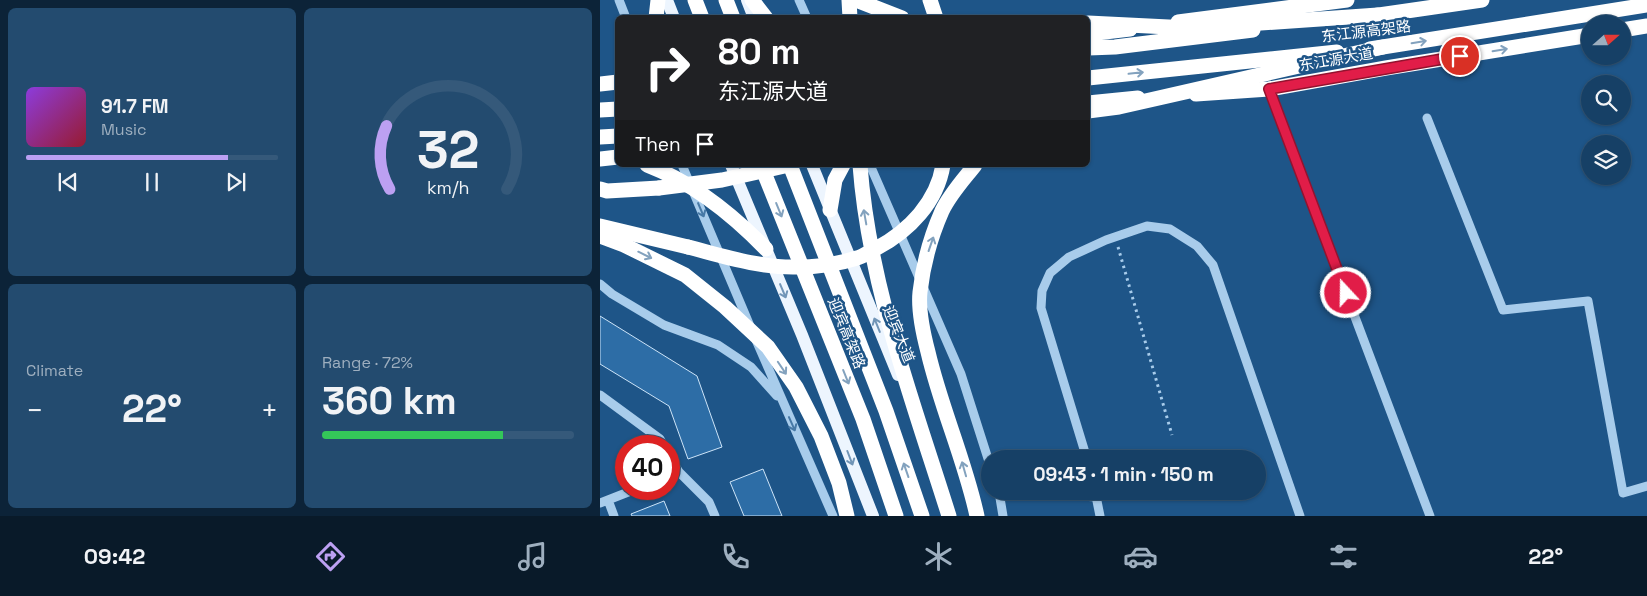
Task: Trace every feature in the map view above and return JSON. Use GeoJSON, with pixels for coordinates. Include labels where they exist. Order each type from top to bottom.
{"type":"FeatureCollection","features":[{"type":"Feature","properties":{"kind":"highway"},"geometry":{"type":"LineString","coordinates":[[656,15],[658,0]]}},
{"type":"Feature","properties":{"kind":"highway"},"geometry":{"type":"LineString","coordinates":[[695,0],[701,15]]}},
{"type":"Feature","properties":{"kind":"highway"},"geometry":{"type":"LineString","coordinates":[[726,0],[732,15]]}},
{"type":"Feature","properties":{"kind":"highway"},"geometry":{"type":"LineString","coordinates":[[752,0],[764,15]]}},
{"type":"Feature","properties":{"kind":"highway"},"geometry":{"type":"LineString","coordinates":[[849,0],[850,15]]}},
{"type":"Feature","properties":{"kind":"highway"},"geometry":{"type":"LineString","coordinates":[[856,0],[894,15]]}},
{"type":"Feature","properties":{"kind":"highway"},"geometry":{"type":"LineString","coordinates":[[930,0],[935,15]]}},
{"type":"Feature","properties":{"kind":"highway"},"geometry":{"type":"LineString","coordinates":[[1090,34],[1347,0]]}},
{"type":"Feature","properties":{"kind":"highway","name":"东江源高架路"},"geometry":{"type":"LineString","coordinates":[[1090,48],[1115,47],[1378,15],[1482,0]]}},
{"type":"Feature","properties":{"kind":"highway","name":"东江源高架路"},"geometry":{"type":"LineString","coordinates":[[1090,78],[1383,47],[1647,5]]}},
{"type":"Feature","properties":{"kind":"highway"},"geometry":{"type":"LineString","coordinates":[[1090,23],[1189,28],[1378,15]]}},
{"type":"Feature","properties":{"kind":"highway"},"geometry":{"type":"LineString","coordinates":[[1631,29],[1647,26]]}},
{"type":"Feature","properties":{"kind":"highway","name":"东江源大道"},"geometry":{"type":"LineString","coordinates":[[1090,102],[1269,89],[1396,66],[1581,36]]}},
{"type":"Feature","properties":{"kind":"highway"},"geometry":{"type":"LineString","coordinates":[[1090,113],[1383,47]]}},
{"type":"Feature","properties":{"kind":"highway"},"geometry":{"type":"LineString","coordinates":[[600,110],[615,109]]}},
{"type":"Feature","properties":{"kind":"highway"},"geometry":{"type":"LineString","coordinates":[[600,137],[615,136]]}},
{"type":"Feature","properties":{"kind":"highway"},"geometry":{"type":"LineString","coordinates":[[600,159],[615,157]]}},
{"type":"Feature","properties":{"kind":"highway"},"geometry":{"type":"LineString","coordinates":[[651,167],[690,187],[725,210],[766,250]]}},
{"type":"Feature","properties":{"kind":"highway","name":"迎宾高架路"},"geometry":{"type":"LineString","coordinates":[[762,167],[863,419],[896,516]]}},
{"type":"Feature","properties":{"kind":"highway"},"geometry":{"type":"LineString","coordinates":[[600,189],[659,188],[722,180],[781,167]]}},
{"type":"Feature","properties":{"kind":"highway","name":"迎宾高架路"},"geometry":{"type":"LineString","coordinates":[[791,167],[886,411],[922,516]]}},
{"type":"Feature","properties":{"kind":"highway"},"geometry":{"type":"LineString","coordinates":[[830,210],[835,180],[841,167]]}},
{"type":"Feature","properties":{"kind":"highway"},"geometry":{"type":"LineString","coordinates":[[860,167],[862,198],[875,271],[899,362],[949,516]]}},
{"type":"Feature","properties":{"kind":"highway"},"geometry":{"type":"LineString","coordinates":[[600,226],[753,263],[795,268],[823,265],[858,258],[894,239],[917,219],[933,195],[943,167]]}},
{"type":"Feature","properties":{"kind":"highway"},"geometry":{"type":"LineString","coordinates":[[974,167],[961,182],[943,210],[928,252],[920,293],[923,331],[934,380],[959,450],[977,516]]}},
{"type":"Feature","properties":{"kind":"highway"},"geometry":{"type":"LineString","coordinates":[[600,236],[624,245],[686,275],[725,307],[768,347],[796,387],[821,436],[839,483],[847,516]]}},
{"type":"Feature","properties":{"kind":"main road"},"geometry":{"type":"LineString","coordinates":[[667,0],[673,15]]}},
{"type":"Feature","properties":{"kind":"main road"},"geometry":{"type":"LineString","coordinates":[[747,0],[753,15]]}},
{"type":"Feature","properties":{"kind":"main road"},"geometry":{"type":"LineString","coordinates":[[732,167],[802,335],[873,516]]}},
{"type":"Feature","properties":{"kind":"main road","name":"迎宾大道"},"geometry":{"type":"LineString","coordinates":[[813,167],[955,516]]}},
{"type":"Feature","properties":{"kind":"street"},"geometry":{"type":"LineString","coordinates":[[619,0],[625,15]]}},
{"type":"Feature","properties":{"kind":"street"},"geometry":{"type":"LineString","coordinates":[[800,0],[806,15]]}},
{"type":"Feature","properties":{"kind":"street"},"geometry":{"type":"LineString","coordinates":[[1269,89],[1430,516]]}},
{"type":"Feature","properties":{"kind":"street"},"geometry":{"type":"LineString","coordinates":[[1427,118],[1502,310],[1588,301],[1623,493],[1647,486]]}},
{"type":"Feature","properties":{"kind":"street"},"geometry":{"type":"LineString","coordinates":[[683,167],[833,516]]}},
{"type":"Feature","properties":{"kind":"street"},"geometry":{"type":"LineString","coordinates":[[871,167],[960,374],[985,450]]}},
{"type":"Feature","properties":{"kind":"street"},"geometry":{"type":"LineString","coordinates":[[1084,450],[1041,308],[1042,291],[1050,273],[1069,257],[1147,226],[1170,229],[1197,246],[1213,265],[1300,516]]}},
{"type":"Feature","properties":{"kind":"street"},"geometry":{"type":"LineString","coordinates":[[600,284],[612,294],[664,325],[718,345],[751,367],[784,404]]}},
{"type":"Feature","properties":{"kind":"street"},"geometry":{"type":"LineString","coordinates":[[600,395],[655,435]]}},
{"type":"Feature","properties":{"kind":"street"},"geometry":{"type":"LineString","coordinates":[[680,473],[709,502],[715,516]]}},
{"type":"Feature","properties":{"kind":"street"},"geometry":{"type":"LineString","coordinates":[[1001,500],[1003,516]]}},
{"type":"Feature","properties":{"kind":"street"},"geometry":{"type":"LineString","coordinates":[[1100,500],[1100,516]]}},
{"type":"Feature","properties":{"kind":"street"},"geometry":{"type":"LineString","coordinates":[[604,501],[614,516]]}},
{"type":"Feature","properties":{"kind":"path"},"geometry":{"type":"LineString","coordinates":[[1116,237],[1172,435]]}},
{"type":"Feature","properties":{"kind":"building"},"geometry":{"type":"Polygon","coordinates":[[[600,316],[697,376],[722,447],[688,459],[669,406],[600,364],[600,316]]]}},
{"type":"Feature","properties":{"kind":"building"},"geometry":{"type":"Polygon","coordinates":[[[763,469],[782,516],[744,516],[730,482],[763,469]]]}},
{"type":"Feature","properties":{"kind":"building"},"geometry":{"type":"Polygon","coordinates":[[[664,501],[670,516],[632,516],[631,514],[664,501]]]}},
{"type":"Feature","properties":{"kind":"route"},"geometry":{"type":"LineString","coordinates":[[1346,293],[1269,89],[1460,56]]}}]}
